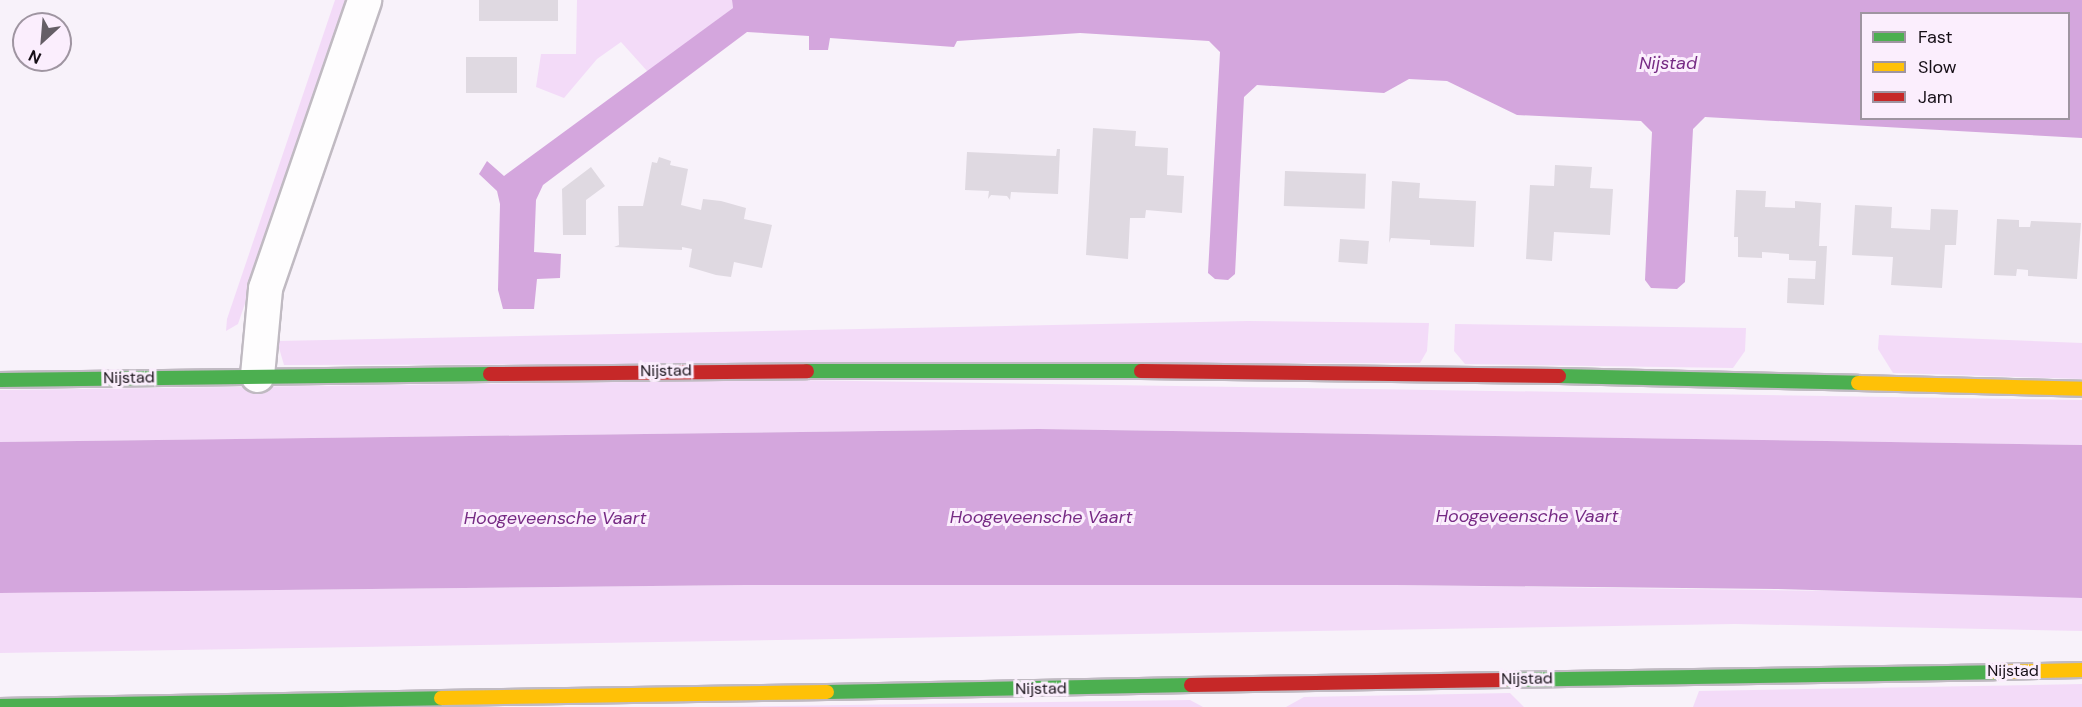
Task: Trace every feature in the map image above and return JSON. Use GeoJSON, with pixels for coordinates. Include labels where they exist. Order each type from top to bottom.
{"type":"FeatureCollection","features":[{"type":"Feature","properties":{"kind":"street"},"geometry":{"type":"LineString","coordinates":[[258,375],[265,288],[364,0]]}},
{"type":"Feature","properties":{"kind":"street","name":"Nijstad"},"geometry":{"type":"LineString","coordinates":[[0,380],[258,375],[970,369],[1662,377],[2082,389]]}},
{"type":"Feature","properties":{"kind":"street","name":"Nijstad"},"geometry":{"type":"LineString","coordinates":[[0,706],[2082,670]]}},
{"type":"Feature","properties":{"kind":"shaded area"},"geometry":{"type":"Polygon","coordinates":[[[335,0],[349,0],[238,324],[226,331],[227,319],[335,0]]]}},
{"type":"Feature","properties":{"kind":"shaded area"},"geometry":{"type":"Polygon","coordinates":[[[577,0],[732,0],[733,8],[648,72],[621,42],[597,59],[564,98],[536,87],[541,54],[576,54],[577,0]]]}},
{"type":"Feature","properties":{"kind":"shaded area"},"geometry":{"type":"Polygon","coordinates":[[[1248,321],[1429,323],[1427,351],[1420,363],[284,365],[277,341],[1248,321]]]}},
{"type":"Feature","properties":{"kind":"shaded area"},"geometry":{"type":"Polygon","coordinates":[[[1455,324],[1746,328],[1745,351],[1733,368],[1465,364],[1454,351],[1455,324]]]}},
{"type":"Feature","properties":{"kind":"shaded area"},"geometry":{"type":"Polygon","coordinates":[[[1879,335],[2082,343],[2082,379],[1893,373],[1878,349],[1879,335]]]}},
{"type":"Feature","properties":{"kind":"shaded area"},"geometry":{"type":"Polygon","coordinates":[[[791,380],[2082,400],[2082,445],[1039,429],[0,442],[0,390],[791,380]]]}},
{"type":"Feature","properties":{"kind":"shaded area"},"geometry":{"type":"Polygon","coordinates":[[[746,585],[1395,585],[1981,593],[2082,598],[2082,631],[1735,624],[0,653],[0,593],[746,585]]]}},
{"type":"Feature","properties":{"kind":"shaded area"},"geometry":{"type":"Polygon","coordinates":[[[2082,684],[2082,707],[1693,707],[1699,691],[2082,684]]]}},
{"type":"Feature","properties":{"kind":"shaded area"},"geometry":{"type":"Polygon","coordinates":[[[1510,693],[1524,707],[1286,707],[1304,697],[1510,693]]]}},
{"type":"Feature","properties":{"kind":"shaded area"},"geometry":{"type":"Polygon","coordinates":[[[1190,700],[1203,707],[704,707],[1190,700]]]}},
{"type":"Feature","properties":{"kind":"water","name":"Nijstad"},"geometry":{"type":"Polygon","coordinates":[[[732,0],[2082,0],[2082,138],[1705,117],[1693,129],[1685,282],[1677,289],[1651,288],[1645,280],[1652,132],[1641,121],[1517,115],[1447,81],[1409,79],[1384,93],[1257,85],[1244,97],[1235,274],[1228,280],[1215,279],[1208,273],[1220,52],[1209,41],[1080,33],[957,41],[954,47],[830,38],[828,50],[809,50],[809,36],[747,32],[543,185],[536,200],[534,252],[561,254],[560,278],[537,279],[534,309],[503,309],[498,290],[500,204],[497,191],[479,174],[487,161],[504,176],[733,8],[732,0]]]}},
{"type":"Feature","properties":{"kind":"water","name":"Hoogeveensche Vaart"},"geometry":{"type":"Polygon","coordinates":[[[1039,429],[2082,445],[2082,598],[1776,589],[1395,585],[746,585],[0,593],[0,442],[1039,429]]]}},
{"type":"Feature","properties":{"kind":"building"},"geometry":{"type":"Polygon","coordinates":[[[479,0],[558,0],[558,21],[479,21],[479,0]]]}},
{"type":"Feature","properties":{"kind":"building"},"geometry":{"type":"Polygon","coordinates":[[[466,57],[517,57],[517,93],[466,93],[466,57]]]}},
{"type":"Feature","properties":{"kind":"building"},"geometry":{"type":"Polygon","coordinates":[[[1093,128],[1136,131],[1135,146],[1168,148],[1167,175],[1184,176],[1182,213],[1146,210],[1145,218],[1130,218],[1128,259],[1086,255],[1093,128]]]}},
{"type":"Feature","properties":{"kind":"building"},"geometry":{"type":"Polygon","coordinates":[[[1057,149],[1060,149],[1058,194],[1011,192],[1010,200],[1007,196],[991,195],[988,199],[989,191],[965,190],[967,152],[1056,156],[1057,149]]]}},
{"type":"Feature","properties":{"kind":"building"},"geometry":{"type":"Polygon","coordinates":[[[659,157],[671,161],[670,165],[688,169],[681,205],[701,210],[703,199],[721,201],[746,208],[744,219],[772,225],[762,268],[734,262],[731,277],[716,275],[689,267],[692,249],[614,247],[619,245],[618,206],[643,206],[652,162],[657,163],[659,157]]]}},
{"type":"Feature","properties":{"kind":"building"},"geometry":{"type":"Polygon","coordinates":[[[1555,165],[1592,167],[1590,188],[1613,189],[1610,235],[1554,232],[1552,261],[1526,259],[1530,185],[1554,186],[1555,165]]]}},
{"type":"Feature","properties":{"kind":"building"},"geometry":{"type":"Polygon","coordinates":[[[591,167],[605,186],[586,200],[586,235],[563,235],[562,189],[591,167]]]}},
{"type":"Feature","properties":{"kind":"building"},"geometry":{"type":"Polygon","coordinates":[[[1285,171],[1366,174],[1365,209],[1284,206],[1285,171]]]}},
{"type":"Feature","properties":{"kind":"building"},"geometry":{"type":"Polygon","coordinates":[[[1392,181],[1420,183],[1419,198],[1476,201],[1474,247],[1430,245],[1430,240],[1391,238],[1389,243],[1392,181]]]}},
{"type":"Feature","properties":{"kind":"building"},"geometry":{"type":"Polygon","coordinates":[[[1736,190],[1766,191],[1765,207],[1795,208],[1795,201],[1821,203],[1819,246],[1827,246],[1824,305],[1787,303],[1788,278],[1815,279],[1816,261],[1789,260],[1789,254],[1762,252],[1762,258],[1738,257],[1738,237],[1734,237],[1736,190]]]}},
{"type":"Feature","properties":{"kind":"building"},"geometry":{"type":"Polygon","coordinates":[[[1855,205],[1892,207],[1891,228],[1930,230],[1931,209],[1958,210],[1956,245],[1945,245],[1942,288],[1891,285],[1893,257],[1852,255],[1855,205]]]}},
{"type":"Feature","properties":{"kind":"building"},"geometry":{"type":"Polygon","coordinates":[[[1997,219],[2019,220],[2019,227],[2030,227],[2031,221],[2081,223],[2077,279],[2028,276],[2028,270],[2017,269],[2016,276],[1994,275],[1997,219]]]}},
{"type":"Feature","properties":{"kind":"building"},"geometry":{"type":"Polygon","coordinates":[[[1340,239],[1369,241],[1367,264],[1338,262],[1340,239]]]}},
{"type":"Feature","properties":{"kind":"traffic: fast"},"geometry":{"type":"LineString","coordinates":[[807,371],[1141,371]]}},
{"type":"Feature","properties":{"kind":"traffic: fast"},"geometry":{"type":"LineString","coordinates":[[0,380],[490,374]]}},
{"type":"Feature","properties":{"kind":"traffic: fast"},"geometry":{"type":"LineString","coordinates":[[1559,376],[1858,383]]}},
{"type":"Feature","properties":{"kind":"traffic: fast"},"geometry":{"type":"LineString","coordinates":[[1504,680],[1995,672]]}},
{"type":"Feature","properties":{"kind":"traffic: fast"},"geometry":{"type":"LineString","coordinates":[[827,692],[1191,685]]}},
{"type":"Feature","properties":{"kind":"traffic: fast"},"geometry":{"type":"LineString","coordinates":[[0,706],[441,698]]}},
{"type":"Feature","properties":{"kind":"traffic: slow"},"geometry":{"type":"LineString","coordinates":[[1858,383],[2082,389]]}},
{"type":"Feature","properties":{"kind":"traffic: slow"},"geometry":{"type":"LineString","coordinates":[[1995,672],[2082,670]]}},
{"type":"Feature","properties":{"kind":"traffic: slow"},"geometry":{"type":"LineString","coordinates":[[441,698],[827,692]]}},
{"type":"Feature","properties":{"kind":"traffic: jam"},"geometry":{"type":"LineString","coordinates":[[490,374],[807,371]]}},
{"type":"Feature","properties":{"kind":"traffic: jam"},"geometry":{"type":"LineString","coordinates":[[1141,371],[1559,376]]}},
{"type":"Feature","properties":{"kind":"traffic: jam"},"geometry":{"type":"LineString","coordinates":[[1191,685],[1504,680]]}}]}
